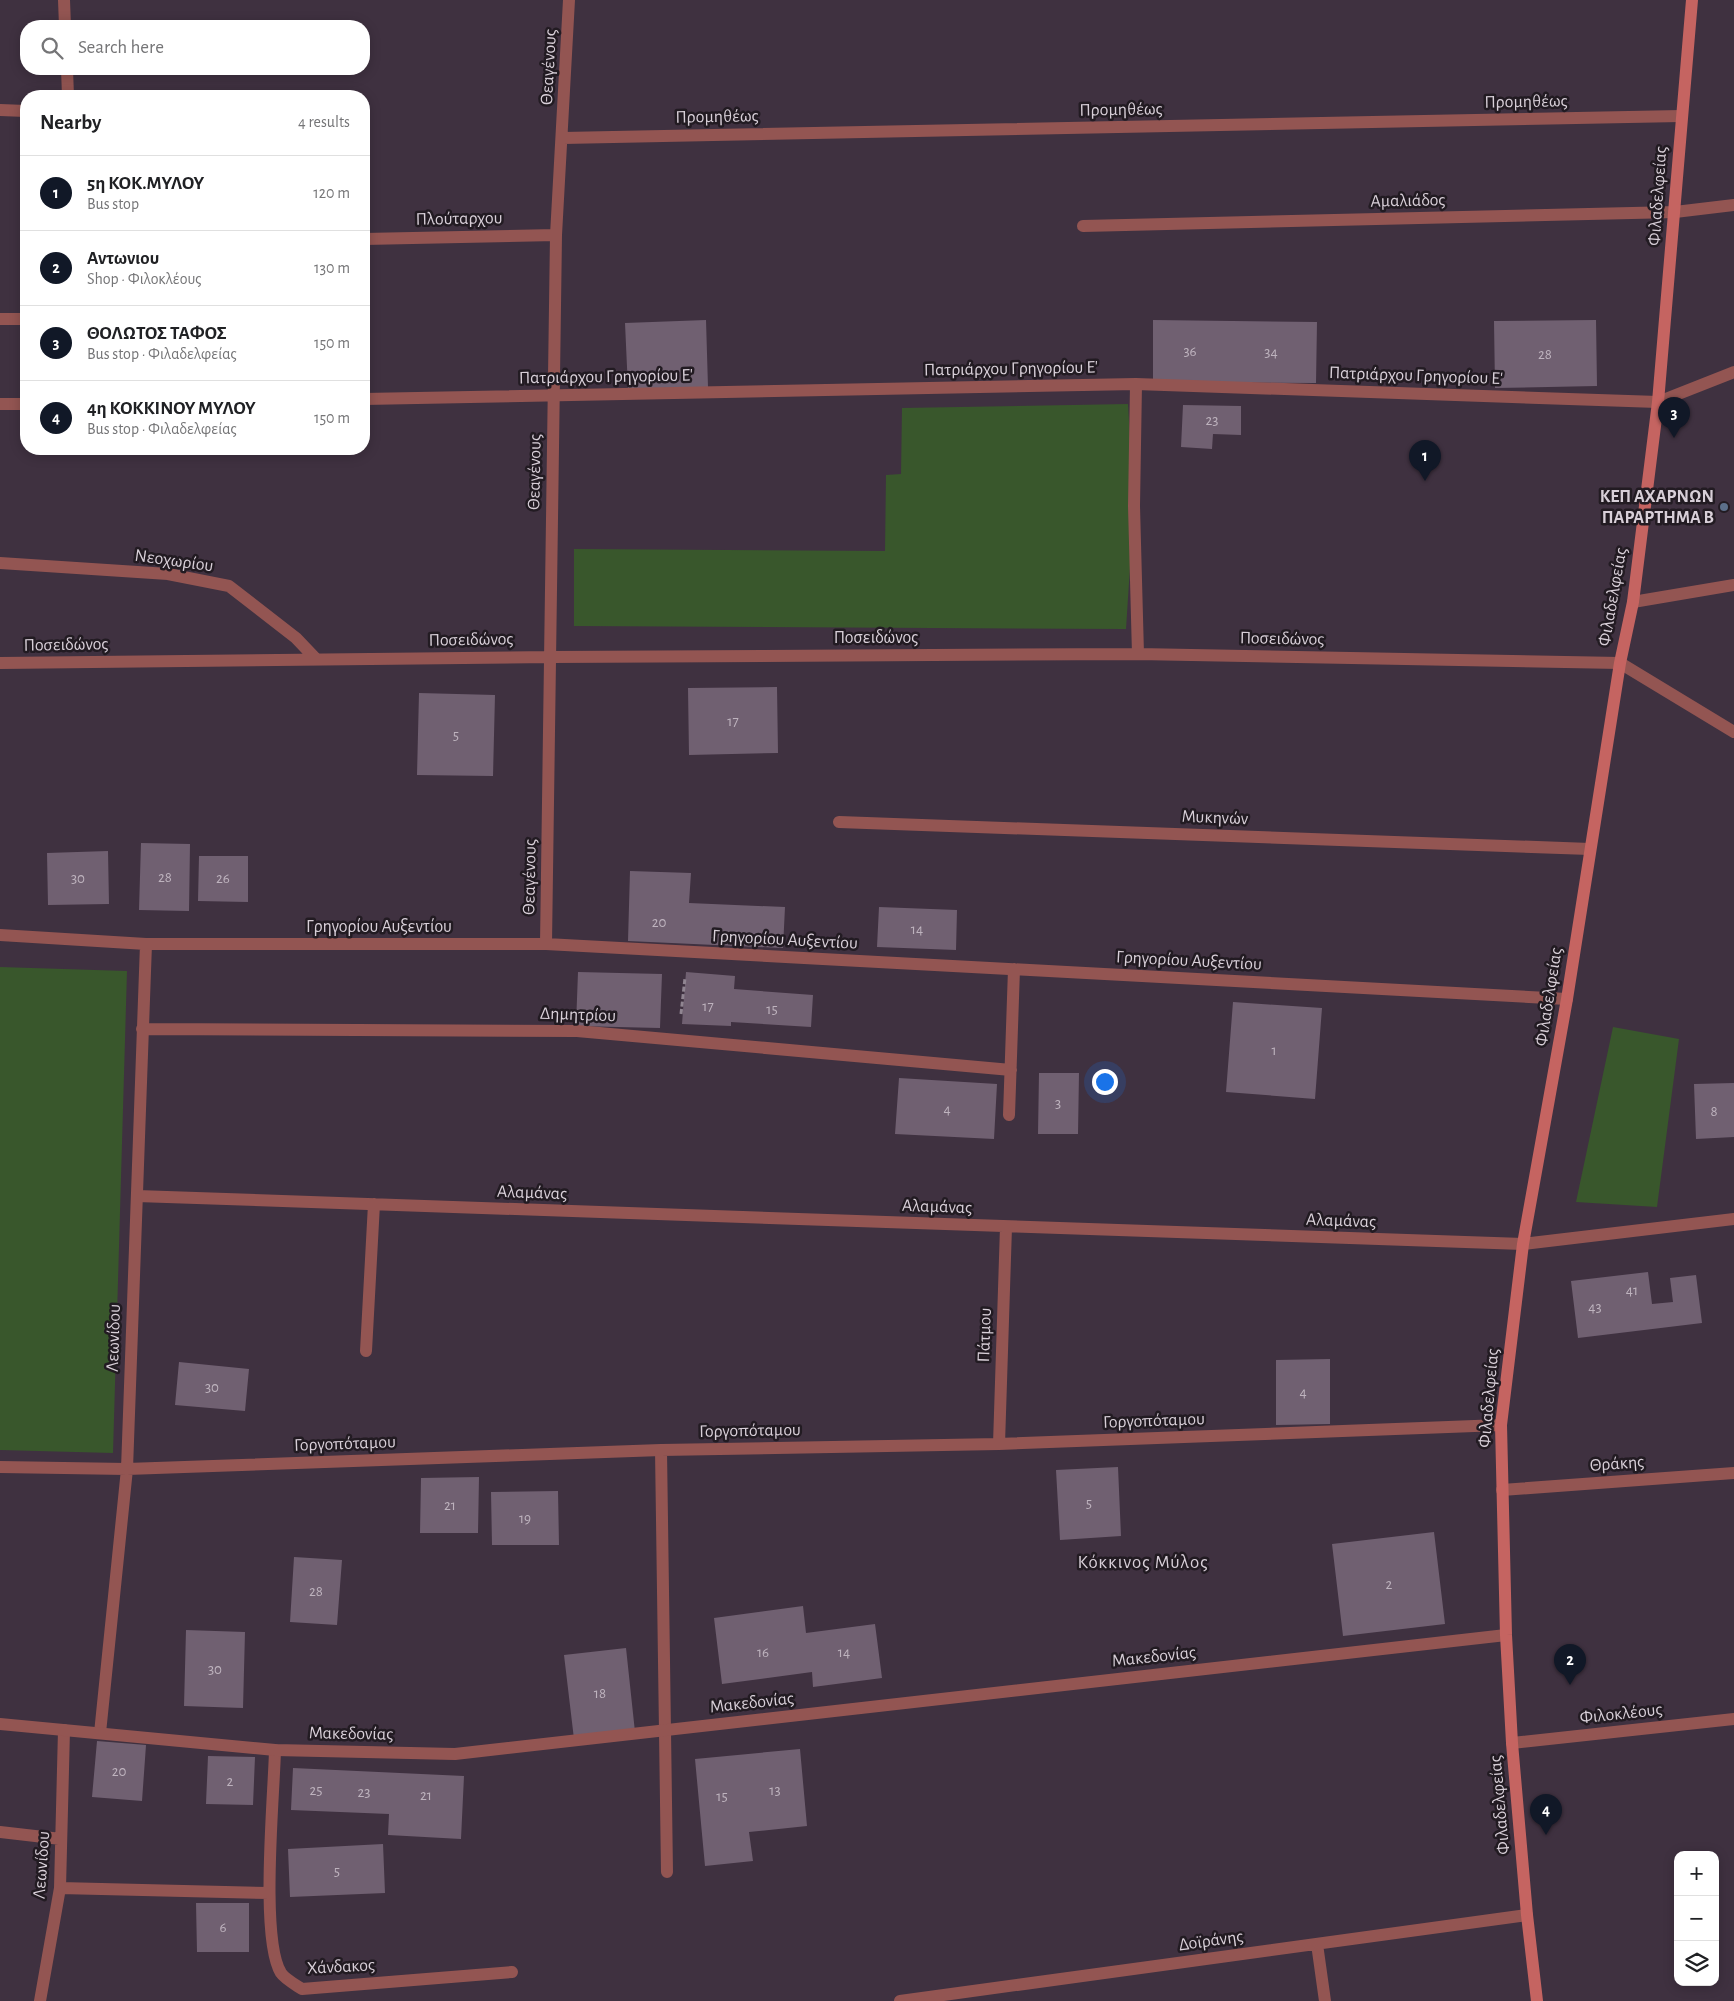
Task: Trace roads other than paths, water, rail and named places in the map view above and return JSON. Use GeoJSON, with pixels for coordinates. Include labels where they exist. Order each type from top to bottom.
{"type":"FeatureCollection","features":[{"type":"Feature","properties":{"kind":"main road","name":"Φιλαδελφείας"},"geometry":{"type":"LineString","coordinates":[[1538,2001],[1527,1915],[1512,1743],[1506,1635],[1501,1425],[1523,1244],[1567,999],[1620,663],[1633,602],[1658,402],[1692,0]]}},
{"type":"Feature","properties":{"kind":"street"},"geometry":{"type":"LineString","coordinates":[[64,0],[65,20]]}},
{"type":"Feature","properties":{"kind":"street","name":"Θεαγένους"},"geometry":{"type":"LineString","coordinates":[[546,944],[556,235],[563,138],[569,0]]}},
{"type":"Feature","properties":{"kind":"street"},"geometry":{"type":"LineString","coordinates":[[67,75],[68,90]]}},
{"type":"Feature","properties":{"kind":"street"},"geometry":{"type":"LineString","coordinates":[[0,110],[20,111]]}},
{"type":"Feature","properties":{"kind":"street","name":"Προμηθέως"},"geometry":{"type":"LineString","coordinates":[[563,138],[1681,116]]}},
{"type":"Feature","properties":{"kind":"street","name":"Αμαλιάδος"},"geometry":{"type":"LineString","coordinates":[[1083,226],[1675,212],[1734,205]]}},
{"type":"Feature","properties":{"kind":"street","name":"Πλούταρχου"},"geometry":{"type":"LineString","coordinates":[[370,239],[556,235]]}},
{"type":"Feature","properties":{"kind":"street"},"geometry":{"type":"LineString","coordinates":[[0,319],[20,319]]}},
{"type":"Feature","properties":{"kind":"street"},"geometry":{"type":"LineString","coordinates":[[1658,402],[1734,372]]}},
{"type":"Feature","properties":{"kind":"street"},"geometry":{"type":"LineString","coordinates":[[1136,384],[1134,506],[1138,654]]}},
{"type":"Feature","properties":{"kind":"street","name":"Πατριάρχου Γρηγορίου E'"},"geometry":{"type":"LineString","coordinates":[[370,399],[1136,384],[1658,402]]}},
{"type":"Feature","properties":{"kind":"street"},"geometry":{"type":"LineString","coordinates":[[0,404],[20,404]]}},
{"type":"Feature","properties":{"kind":"street","name":"Νεοχωρίου"},"geometry":{"type":"LineString","coordinates":[[0,563],[168,574],[229,586],[296,638],[316,659]]}},
{"type":"Feature","properties":{"kind":"street"},"geometry":{"type":"LineString","coordinates":[[1633,602],[1734,585]]}},
{"type":"Feature","properties":{"kind":"street","name":"Ποσειδώνος"},"geometry":{"type":"LineString","coordinates":[[0,663],[551,657],[1138,654],[1620,663]]}},
{"type":"Feature","properties":{"kind":"street"},"geometry":{"type":"LineString","coordinates":[[1620,663],[1734,732]]}},
{"type":"Feature","properties":{"kind":"street","name":"Μυκηνών"},"geometry":{"type":"LineString","coordinates":[[839,822],[1590,849]]}},
{"type":"Feature","properties":{"kind":"street","name":"Γρηγορίου Αυξεντίου"},"geometry":{"type":"LineString","coordinates":[[0,935],[146,944],[546,944],[1567,999]]}},
{"type":"Feature","properties":{"kind":"street","name":"Λεωνίδου"},"geometry":{"type":"LineString","coordinates":[[100,1733],[127,1469],[146,944]]}},
{"type":"Feature","properties":{"kind":"street"},"geometry":{"type":"LineString","coordinates":[[1009,1116],[1014,969]]}},
{"type":"Feature","properties":{"kind":"street","name":"Δημητρίου"},"geometry":{"type":"LineString","coordinates":[[142,1029],[577,1031],[678,1038],[1011,1070]]}},
{"type":"Feature","properties":{"kind":"street","name":"Αλαμάνας"},"geometry":{"type":"LineString","coordinates":[[137,1196],[1523,1244],[1734,1219]]}},
{"type":"Feature","properties":{"kind":"street"},"geometry":{"type":"LineString","coordinates":[[366,1351],[374,1204]]}},
{"type":"Feature","properties":{"kind":"street","name":"Πάτμου"},"geometry":{"type":"LineString","coordinates":[[999,1444],[1006,1227]]}},
{"type":"Feature","properties":{"kind":"street","name":"Γοργοπόταμου"},"geometry":{"type":"LineString","coordinates":[[0,1467],[127,1469],[661,1450],[999,1444],[1501,1425]]}},
{"type":"Feature","properties":{"kind":"street"},"geometry":{"type":"LineString","coordinates":[[661,1450],[667,1872]]}},
{"type":"Feature","properties":{"kind":"street","name":"Θράκης"},"geometry":{"type":"LineString","coordinates":[[1502,1490],[1734,1473]]}},
{"type":"Feature","properties":{"kind":"street","name":"Μακεδονίας"},"geometry":{"type":"LineString","coordinates":[[0,1724],[276,1750],[455,1754],[1506,1635]]}},
{"type":"Feature","properties":{"kind":"street","name":"Φιλοκλέους"},"geometry":{"type":"LineString","coordinates":[[1512,1743],[1734,1719]]}},
{"type":"Feature","properties":{"kind":"street","name":"Λεωνίδου"},"geometry":{"type":"LineString","coordinates":[[40,2001],[60,1888],[64,1730]]}},
{"type":"Feature","properties":{"kind":"street","name":"Χάνδακος"},"geometry":{"type":"LineString","coordinates":[[276,1750],[269,1893],[274,1950],[281,1974],[302,1989],[512,1972]]}},
{"type":"Feature","properties":{"kind":"street"},"geometry":{"type":"LineString","coordinates":[[0,1832],[62,1839]]}},
{"type":"Feature","properties":{"kind":"street"},"geometry":{"type":"LineString","coordinates":[[60,1888],[269,1893]]}},
{"type":"Feature","properties":{"kind":"street","name":"Δοϊράνης"},"geometry":{"type":"LineString","coordinates":[[900,2001],[1527,1915]]}},
{"type":"Feature","properties":{"kind":"street"},"geometry":{"type":"LineString","coordinates":[[1317,1944],[1326,2001]]}},
{"type":"Feature","properties":{"kind":"place","name":"ΘΟΛΩΤΟΣ ΤΑΦΟΣ"},"geometry":{"type":"Point","coordinates":[1674,438]}},
{"type":"Feature","properties":{"kind":"place","name":"5η ΚΟΚ.ΜΥΛΟΥ"},"geometry":{"type":"Point","coordinates":[1425,481]}},
{"type":"Feature","properties":{"kind":"place","name":"ΚΕΠ ΑΧΑΡΝΩΝ ΠΑΡΑΡΤΗΜΑ Β"},"geometry":{"type":"Point","coordinates":[1724,507]}},
{"type":"Feature","properties":{"kind":"place","name":"Αντωνιου"},"geometry":{"type":"Point","coordinates":[1570,1685]}},
{"type":"Feature","properties":{"kind":"place","name":"4η ΚΟΚΚΙΝΟΥ ΜΥΛΟΥ"},"geometry":{"type":"Point","coordinates":[1546,1835]}},
{"type":"Feature","properties":{"kind":"district","name":"Κόκκινος Μύλος"},"geometry":{"type":"Point","coordinates":[1143,1562]}}]}
